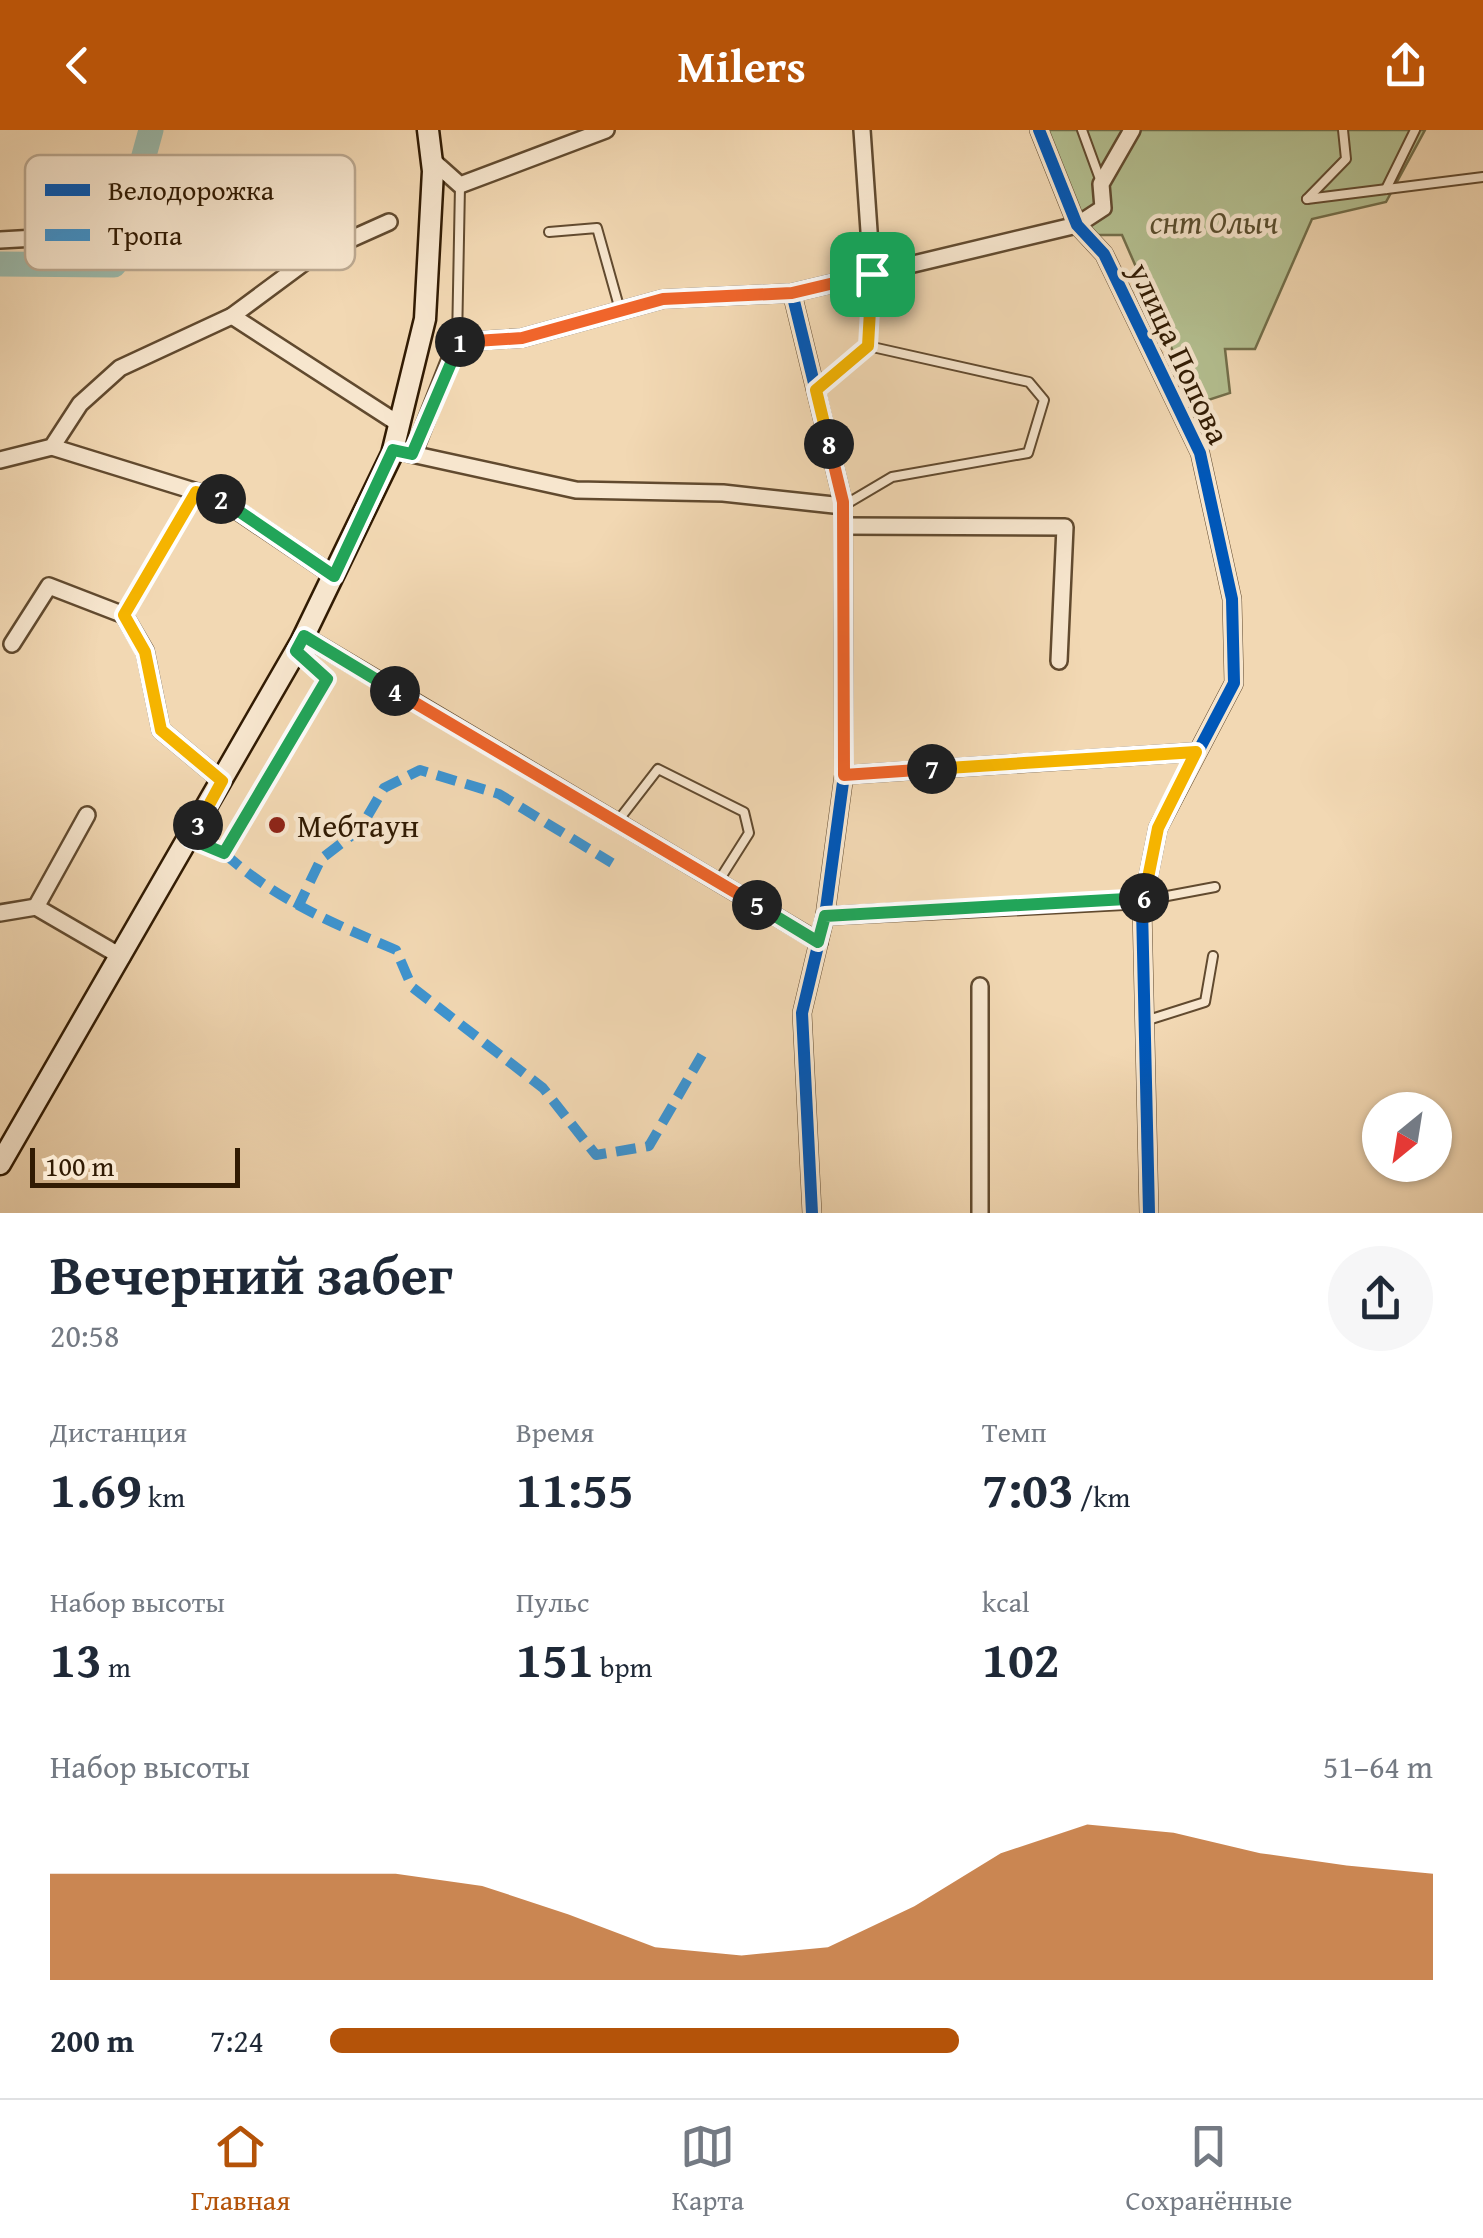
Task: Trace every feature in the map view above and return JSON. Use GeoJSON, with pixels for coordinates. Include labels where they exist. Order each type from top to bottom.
{"type":"FeatureCollection","features":[{"type":"Feature","properties":{"kind":"main road"},"geometry":{"type":"LineString","coordinates":[[0,1164],[190,839],[403,452],[400,424],[425,319],[432,160],[428,130]]}},
{"type":"Feature","properties":{"kind":"street"},"geometry":{"type":"LineString","coordinates":[[432,160],[460,185],[606,130]]}},
{"type":"Feature","properties":{"kind":"street"},"geometry":{"type":"LineString","coordinates":[[862,130],[872,274]]}},
{"type":"Feature","properties":{"kind":"street","name":"улица Попова"},"geometry":{"type":"LineString","coordinates":[[1039,130],[1076,225],[1104,254],[1200,453],[1232,599],[1234,683],[1158,828],[1143,900],[1149,1213]]}},
{"type":"Feature","properties":{"kind":"street"},"geometry":{"type":"LineString","coordinates":[[843,506],[722,493],[576,490],[403,452],[457,342],[522,338],[663,299],[792,293],[1076,225],[1104,208],[1101,184],[1132,130]]}},
{"type":"Feature","properties":{"kind":"street"},"geometry":{"type":"LineString","coordinates":[[355,237],[389,222]]}},
{"type":"Feature","properties":{"kind":"street"},"geometry":{"type":"LineString","coordinates":[[0,240],[25,239]]}},
{"type":"Feature","properties":{"kind":"street"},"geometry":{"type":"LineString","coordinates":[[52,447],[80,404],[120,368],[232,316],[294,270]]}},
{"type":"Feature","properties":{"kind":"street"},"geometry":{"type":"LineString","coordinates":[[792,293],[843,506],[844,775],[825,916],[802,1012],[812,1213]]}},
{"type":"Feature","properties":{"kind":"street"},"geometry":{"type":"LineString","coordinates":[[232,316],[400,424]]}},
{"type":"Feature","properties":{"kind":"street"},"geometry":{"type":"LineString","coordinates":[[0,460],[52,447],[220,499],[334,576]]}},
{"type":"Feature","properties":{"kind":"street"},"geometry":{"type":"LineString","coordinates":[[843,526],[1065,527],[1059,661]]}},
{"type":"Feature","properties":{"kind":"street"},"geometry":{"type":"LineString","coordinates":[[12,644],[49,586],[124,615],[145,652],[161,730],[222,781]]}},
{"type":"Feature","properties":{"kind":"street"},"geometry":{"type":"LineString","coordinates":[[300,644],[617,822],[818,942]]}},
{"type":"Feature","properties":{"kind":"street"},"geometry":{"type":"LineString","coordinates":[[844,775],[1196,752]]}},
{"type":"Feature","properties":{"kind":"street"},"geometry":{"type":"LineString","coordinates":[[36,907],[87,816]]}},
{"type":"Feature","properties":{"kind":"street"},"geometry":{"type":"LineString","coordinates":[[825,916],[1143,900]]}},
{"type":"Feature","properties":{"kind":"street"},"geometry":{"type":"LineString","coordinates":[[0,913],[36,907],[122,957]]}},
{"type":"Feature","properties":{"kind":"street"},"geometry":{"type":"LineString","coordinates":[[980,986],[980,1213]]}},
{"type":"Feature","properties":{"kind":"lane"},"geometry":{"type":"LineString","coordinates":[[1082,130],[1101,184]]}},
{"type":"Feature","properties":{"kind":"lane"},"geometry":{"type":"LineString","coordinates":[[1343,130],[1346,159],[1307,199],[1483,176]]}},
{"type":"Feature","properties":{"kind":"lane"},"geometry":{"type":"LineString","coordinates":[[1386,189],[1414,130]]}},
{"type":"Feature","properties":{"kind":"lane"},"geometry":{"type":"LineString","coordinates":[[457,342],[460,185]]}},
{"type":"Feature","properties":{"kind":"lane"},"geometry":{"type":"LineString","coordinates":[[549,232],[596,228],[620,310]]}},
{"type":"Feature","properties":{"kind":"lane"},"geometry":{"type":"LineString","coordinates":[[816,390],[868,346],[872,274]]}},
{"type":"Feature","properties":{"kind":"lane"},"geometry":{"type":"LineString","coordinates":[[843,506],[892,478],[1028,453],[1044,400],[1029,382],[868,346]]}},
{"type":"Feature","properties":{"kind":"lane"},"geometry":{"type":"LineString","coordinates":[[124,615],[196,492]]}},
{"type":"Feature","properties":{"kind":"lane"},"geometry":{"type":"LineString","coordinates":[[190,839],[224,853],[327,679],[300,644]]}},
{"type":"Feature","properties":{"kind":"lane"},"geometry":{"type":"LineString","coordinates":[[617,822],[658,769],[744,812],[749,832],[718,882]]}},
{"type":"Feature","properties":{"kind":"lane"},"geometry":{"type":"LineString","coordinates":[[1143,900],[1215,887]]}},
{"type":"Feature","properties":{"kind":"lane"},"geometry":{"type":"LineString","coordinates":[[1144,1021],[1205,1002],[1214,956]]}},
{"type":"Feature","properties":{"kind":"green space","name":"снт Олыч"},"geometry":{"type":"Polygon","coordinates":[[[1043,130],[1425,130],[1386,202],[1312,219],[1255,349],[1225,349],[1230,393],[1196,404],[1122,235],[1080,235],[1043,130]]]}},
{"type":"Feature","properties":{"kind":"waterway"},"geometry":{"type":"LineString","coordinates":[[144,155],[151,130]]}},
{"type":"Feature","properties":{"kind":"waterway"},"geometry":{"type":"LineString","coordinates":[[0,264],[25,264]]}},
{"type":"Feature","properties":{"kind":"marked path"},"geometry":{"type":"LineString","coordinates":[[297,909],[321,859],[360,829],[384,788],[420,770],[499,794],[612,863]]}},
{"type":"Feature","properties":{"kind":"marked path"},"geometry":{"type":"LineString","coordinates":[[224,853],[284,897],[396,950],[412,987],[543,1088],[596,1155],[649,1146],[702,1055]]}},
{"type":"Feature","properties":{"kind":"cycle path"},"geometry":{"type":"LineString","coordinates":[[1039,130],[1077,225],[1104,254],[1200,453],[1232,599],[1234,683],[1158,828],[1142,908],[1149,1213]]}},
{"type":"Feature","properties":{"kind":"cycle path"},"geometry":{"type":"LineString","coordinates":[[792,293],[843,502],[844,775],[825,916],[802,1013],[812,1213]]}},
{"type":"Feature","properties":{"kind":"place","name":"Мебтаун"},"geometry":{"type":"Point","coordinates":[277,825]}},
{"type":"Feature","properties":{"kind":"route"},"geometry":{"type":"LineString","coordinates":[[872,274],[868,346],[816,390],[843,502],[844,775],[1196,752],[1158,828],[1143,900],[825,916],[818,942],[304,636],[296,651],[327,679],[224,853],[190,839],[222,781],[161,730],[153,676],[145,652],[124,615],[196,492],[220,499],[334,576],[393,450],[412,454],[457,342],[522,338],[663,299],[792,293],[872,274]]}}]}
